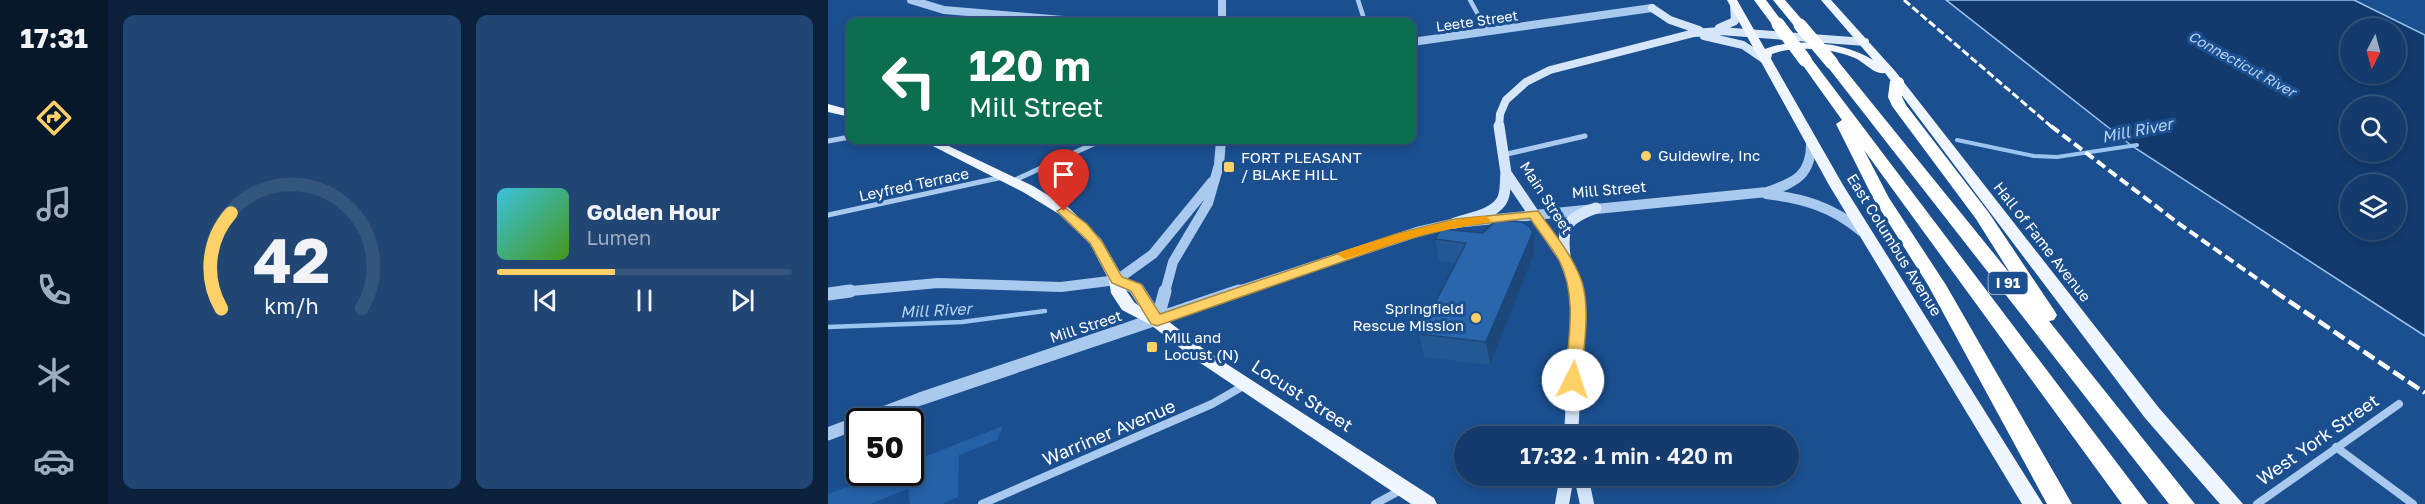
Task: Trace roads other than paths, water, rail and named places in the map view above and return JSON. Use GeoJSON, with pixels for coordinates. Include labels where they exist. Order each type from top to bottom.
{"type":"FeatureCollection","features":[{"type":"Feature","properties":{"kind":"highway","name":"I 91"},"geometry":{"type":"LineString","coordinates":[[1760,0],[2136,504]]}},
{"type":"Feature","properties":{"kind":"highway","name":"I 91"},"geometry":{"type":"LineString","coordinates":[[1779,0],[1804,25],[2183,504]]}},
{"type":"Feature","properties":{"kind":"highway"},"geometry":{"type":"LineString","coordinates":[[1794,0],[1804,25]]}},
{"type":"Feature","properties":{"kind":"highway"},"geometry":{"type":"LineString","coordinates":[[1897,81],[1895,97],[1899,106],[1983,217],[2099,398]]}},
{"type":"Feature","properties":{"kind":"highway"},"geometry":{"type":"LineString","coordinates":[[1831,94],[1857,155],[1877,191],[1937,285],[2060,504]]}},
{"type":"Feature","properties":{"kind":"main road","name":"Hall of Fame Avenue"},"geometry":{"type":"LineString","coordinates":[[1826,0],[1897,81],[2152,413],[2233,504]]}},
{"type":"Feature","properties":{"kind":"main road"},"geometry":{"type":"LineString","coordinates":[[1706,33],[1735,21],[1733,2]]}},
{"type":"Feature","properties":{"kind":"main road","name":"East Columbus Avenue"},"geometry":{"type":"LineString","coordinates":[[1733,2],[1868,238],[2033,504]]}},
{"type":"Feature","properties":{"kind":"main road"},"geometry":{"type":"LineString","coordinates":[[1650,4],[1678,24],[1743,45],[1766,60],[1767,52],[1780,47],[1839,51],[1864,58],[1897,81]]}},
{"type":"Feature","properties":{"kind":"main road"},"geometry":{"type":"LineString","coordinates":[[1650,4],[1669,32],[1677,38]]}},
{"type":"Feature","properties":{"kind":"main road","name":"Main Street"},"geometry":{"type":"LineString","coordinates":[[1572,426],[1577,298],[1574,277],[1506,173],[1501,155],[1500,114],[1506,100],[1526,82],[1550,70],[1677,38],[1706,33],[1739,37],[1752,35],[1864,42]]}},
{"type":"Feature","properties":{"kind":"main road"},"geometry":{"type":"LineString","coordinates":[[828,108],[846,113]]}},
{"type":"Feature","properties":{"kind":"main road","name":"Locust Street"},"geometry":{"type":"LineString","coordinates":[[935,144],[1008,179],[1064,211],[1083,226],[1096,242],[1117,280],[1119,293],[1128,306],[1157,321],[1199,354],[1427,504]]}},
{"type":"Feature","properties":{"kind":"main road"},"geometry":{"type":"LineString","coordinates":[[1455,223],[1485,212],[1500,203],[1506,173]]}},
{"type":"Feature","properties":{"kind":"main road"},"geometry":{"type":"LineString","coordinates":[[1565,260],[1562,242],[1565,226],[1577,216],[1596,208]]}},
{"type":"Feature","properties":{"kind":"main road"},"geometry":{"type":"LineString","coordinates":[[1562,504],[1565,486]]}},
{"type":"Feature","properties":{"kind":"main road"},"geometry":{"type":"LineString","coordinates":[[1583,486],[1587,504]]}},
{"type":"Feature","properties":{"kind":"street"},"geometry":{"type":"LineString","coordinates":[[912,0],[944,10],[1039,18]]}},
{"type":"Feature","properties":{"kind":"street"},"geometry":{"type":"LineString","coordinates":[[1222,0],[1222,18]]}},
{"type":"Feature","properties":{"kind":"street"},"geometry":{"type":"LineString","coordinates":[[1358,0],[1364,18]]}},
{"type":"Feature","properties":{"kind":"street"},"geometry":{"type":"LineString","coordinates":[[1470,0],[1487,31]]}},
{"type":"Feature","properties":{"kind":"street","name":"Leete Street"},"geometry":{"type":"LineString","coordinates":[[1416,41],[1650,4]]}},
{"type":"Feature","properties":{"kind":"street"},"geometry":{"type":"LineString","coordinates":[[1501,155],[1585,136]]}},
{"type":"Feature","properties":{"kind":"street"},"geometry":{"type":"LineString","coordinates":[[828,141],[846,138]]}},
{"type":"Feature","properties":{"kind":"street","name":"Mill Street"},"geometry":{"type":"LineString","coordinates":[[828,434],[920,399],[1157,321],[1349,254],[1455,223],[1767,192],[1784,186],[1806,172],[1813,157],[1811,141]]}},
{"type":"Feature","properties":{"kind":"street","name":"Leyfred Terrace"},"geometry":{"type":"LineString","coordinates":[[828,216],[1008,179],[1092,144]]}},
{"type":"Feature","properties":{"kind":"street"},"geometry":{"type":"LineString","coordinates":[[1157,321],[1173,262],[1208,203],[1212,182],[1219,165],[1221,144]]}},
{"type":"Feature","properties":{"kind":"street"},"geometry":{"type":"LineString","coordinates":[[828,294],[866,288],[938,283],[1061,287],[1117,280],[1153,254],[1212,182]]}},
{"type":"Feature","properties":{"kind":"street","name":"Mill Street"},"geometry":{"type":"LineString","coordinates":[[1744,194],[1781,195],[1824,206],[1852,222],[1868,238]]}},
{"type":"Feature","properties":{"kind":"street","name":"Warriner Avenue"},"geometry":{"type":"LineString","coordinates":[[982,504],[1212,404],[1246,384]]}},
{"type":"Feature","properties":{"kind":"street","name":"West York Street"},"geometry":{"type":"LineString","coordinates":[[2257,504],[2399,404]]}},
{"type":"Feature","properties":{"kind":"street"},"geometry":{"type":"LineString","coordinates":[[2336,447],[2414,504]]}},
{"type":"Feature","properties":{"kind":"street"},"geometry":{"type":"LineString","coordinates":[[1375,504],[1404,489]]}},
{"type":"Feature","properties":{"kind":"water","name":"Connecticut River"},"geometry":{"type":"Polygon","coordinates":[[[1946,0],[2354,0],[2391,18],[2340,18],[2340,84],[2406,84],[2406,26],[2425,35],[2425,336],[2132,146],[1946,0]]]}},
{"type":"Feature","properties":{"kind":"waterway","name":"Mill River"},"geometry":{"type":"LineString","coordinates":[[1957,140],[2034,156],[2057,157],[2137,145]]}},
{"type":"Feature","properties":{"kind":"waterway","name":"Mill River"},"geometry":{"type":"LineString","coordinates":[[828,327],[962,322],[1045,311]]}},
{"type":"Feature","properties":{"kind":"railway"},"geometry":{"type":"LineString","coordinates":[[1904,0],[2053,128]]}},
{"type":"Feature","properties":{"kind":"railway"},"geometry":{"type":"LineString","coordinates":[[2051,126],[2178,223],[2276,292]]}},
{"type":"Feature","properties":{"kind":"railway"},"geometry":{"type":"LineString","coordinates":[[2274,291],[2425,393]]}},
{"type":"Feature","properties":{"kind":"place","name":"Guidewire, Inc"},"geometry":{"type":"Point","coordinates":[1646,156]}},
{"type":"Feature","properties":{"kind":"place","name":"FORT PLEASANT / BLAKE HILL"},"geometry":{"type":"Point","coordinates":[1229,167]}},
{"type":"Feature","properties":{"kind":"place","name":"Springfield Rescue Mission"},"geometry":{"type":"Point","coordinates":[1476,318]}},
{"type":"Feature","properties":{"kind":"place","name":"Mill and Locust (N)"},"geometry":{"type":"Point","coordinates":[1152,347]}}]}
